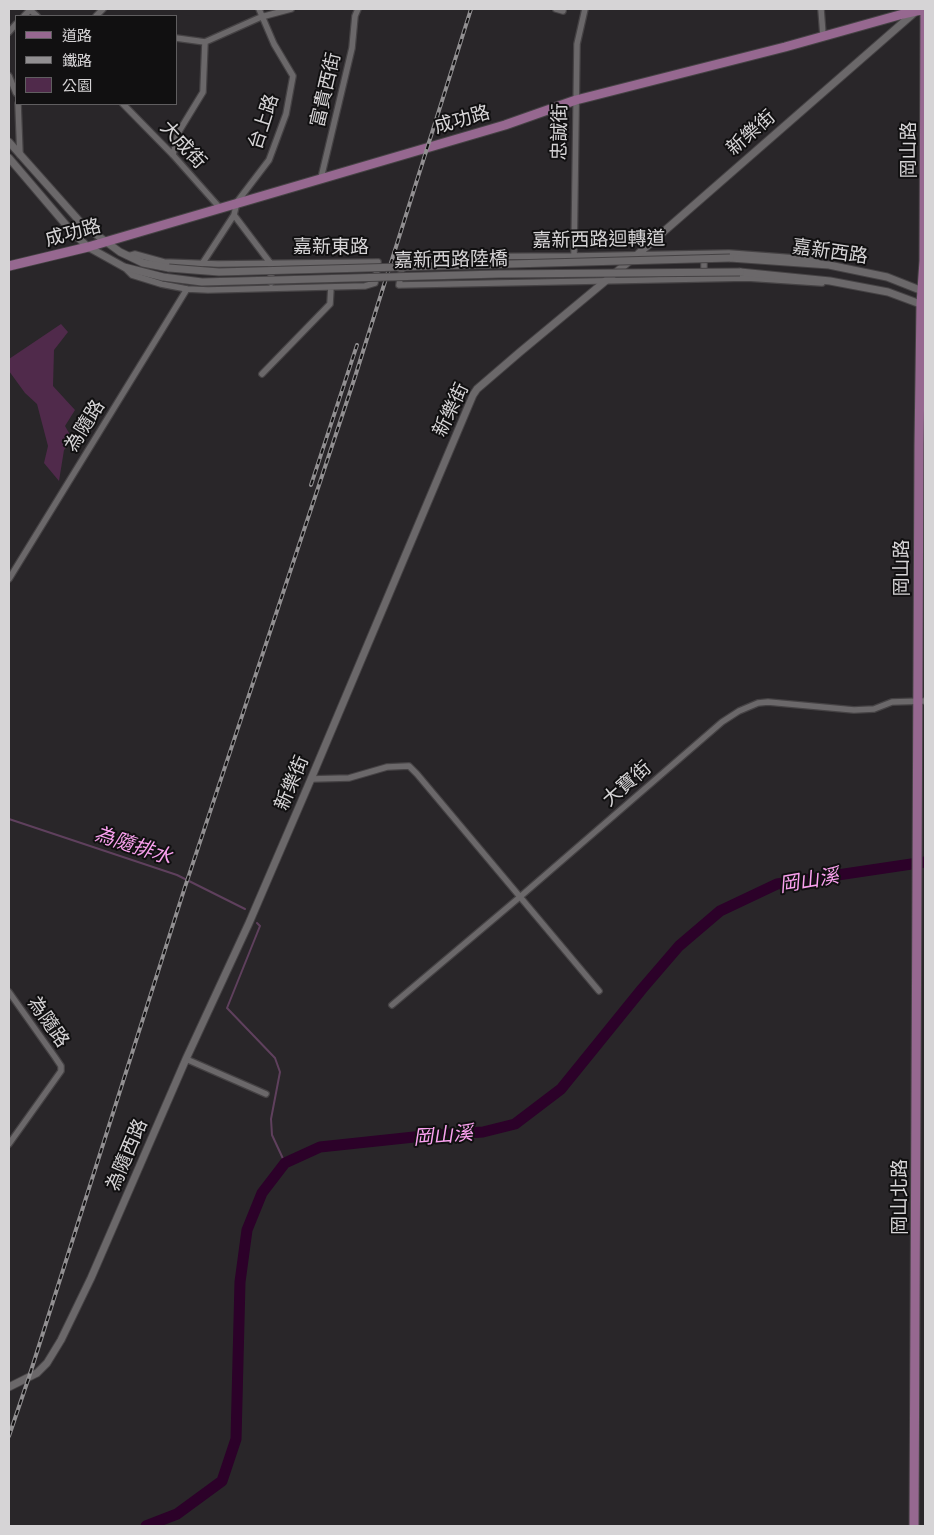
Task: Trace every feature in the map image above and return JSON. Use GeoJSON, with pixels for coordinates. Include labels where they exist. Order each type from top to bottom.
{"type":"FeatureCollection","features":[{"type":"Feature","properties":{"kind":"main road","name":"成功路"},"geometry":{"type":"LineString","coordinates":[[9,266],[88,247],[505,125],[576,100],[923,10]]}},
{"type":"Feature","properties":{"kind":"main road","name":"岡山路"},"geometry":{"type":"LineString","coordinates":[[923,10],[924,291]]}},
{"type":"Feature","properties":{"kind":"main road"},"geometry":{"type":"LineString","coordinates":[[923,305],[924,291]]}},
{"type":"Feature","properties":{"kind":"main road","name":"岡山路"},"geometry":{"type":"LineString","coordinates":[[918,831],[922,701],[923,305]]}},
{"type":"Feature","properties":{"kind":"main road","name":"岡山北路"},"geometry":{"type":"LineString","coordinates":[[914,1526],[918,831]]}},
{"type":"Feature","properties":{"kind":"street","name":"台上路"},"geometry":{"type":"LineString","coordinates":[[202,264],[234,215],[237,202],[269,160],[286,114],[293,76],[278,52],[259,9]]}},
{"type":"Feature","properties":{"kind":"street"},"geometry":{"type":"LineString","coordinates":[[178,38],[205,42],[261,17],[291,9]]}},
{"type":"Feature","properties":{"kind":"street","name":"富貴西街"},"geometry":{"type":"LineString","coordinates":[[321,178],[352,48],[355,16],[358,9]]}},
{"type":"Feature","properties":{"kind":"street","name":"忠誠街"},"geometry":{"type":"LineString","coordinates":[[574,256],[578,44],[585,9]]}},
{"type":"Feature","properties":{"kind":"street"},"geometry":{"type":"LineString","coordinates":[[821,9],[823,35]]}},
{"type":"Feature","properties":{"kind":"street","name":"新樂街"},"geometry":{"type":"LineString","coordinates":[[249,923],[477,389],[608,280],[923,10]]}},
{"type":"Feature","properties":{"kind":"street"},"geometry":{"type":"LineString","coordinates":[[173,155],[178,133],[202,92],[205,42]]}},
{"type":"Feature","properties":{"kind":"street"},"geometry":{"type":"LineString","coordinates":[[9,76],[15,91]]}},
{"type":"Feature","properties":{"kind":"street"},"geometry":{"type":"LineString","coordinates":[[18,105],[20,155]]}},
{"type":"Feature","properties":{"kind":"street","name":"大成街"},"geometry":{"type":"LineString","coordinates":[[124,105],[173,155],[220,208]]}},
{"type":"Feature","properties":{"kind":"street","name":"嘉新東路"},"geometry":{"type":"LineString","coordinates":[[9,142],[82,224],[128,256],[143,263],[169,268]]}},
{"type":"Feature","properties":{"kind":"street","name":"嘉新東路"},"geometry":{"type":"LineString","coordinates":[[9,158],[72,232],[88,247],[124,267],[163,277]]}},
{"type":"Feature","properties":{"kind":"street"},"geometry":{"type":"LineString","coordinates":[[234,215],[271,264],[271,288]]}},
{"type":"Feature","properties":{"kind":"street"},"geometry":{"type":"LineString","coordinates":[[704,253],[704,279]]}},
{"type":"Feature","properties":{"kind":"street","name":"嘉新西路迴轉道"},"geometry":{"type":"LineString","coordinates":[[608,280],[399,285],[404,257],[729,253],[809,259],[821,264]]}},
{"type":"Feature","properties":{"kind":"street","name":"嘉新東路"},"geometry":{"type":"LineString","coordinates":[[124,267],[132,275],[161,284],[187,289],[208,290],[365,286],[375,282],[378,262],[202,264],[164,262],[135,254],[128,256]]}},
{"type":"Feature","properties":{"kind":"street","name":"嘉新西路"},"geometry":{"type":"LineString","coordinates":[[730,258],[821,264],[887,277],[924,291]]}},
{"type":"Feature","properties":{"kind":"street","name":"嘉新西路陸橋"},"geometry":{"type":"LineString","coordinates":[[169,268],[218,272],[730,258]]}},
{"type":"Feature","properties":{"kind":"street","name":"嘉新西路"},"geometry":{"type":"LineString","coordinates":[[740,272],[830,281],[888,292],[923,305]]}},
{"type":"Feature","properties":{"kind":"street","name":"嘉新西路陸橋"},"geometry":{"type":"LineString","coordinates":[[163,277],[202,282],[500,274],[740,272]]}},
{"type":"Feature","properties":{"kind":"street"},"geometry":{"type":"LineString","coordinates":[[608,280],[747,278],[822,284],[830,281]]}},
{"type":"Feature","properties":{"kind":"street"},"geometry":{"type":"LineString","coordinates":[[262,374],[330,304],[331,287]]}},
{"type":"Feature","properties":{"kind":"street","name":"為隨路"},"geometry":{"type":"LineString","coordinates":[[9,580],[187,289]]}},
{"type":"Feature","properties":{"kind":"street","name":"大寶街"},"geometry":{"type":"LineString","coordinates":[[392,1005],[722,722],[738,711],[768,702],[854,710],[874,709],[892,702],[922,701]]}},
{"type":"Feature","properties":{"kind":"street"},"geometry":{"type":"LineString","coordinates":[[311,779],[349,778],[387,767],[409,766],[418,774],[521,896],[599,992]]}},
{"type":"Feature","properties":{"kind":"street","name":"為隨西路"},"geometry":{"type":"LineString","coordinates":[[12,1385],[42,1369],[61,1340],[91,1278],[186,1059],[249,923]]}},
{"type":"Feature","properties":{"kind":"street","name":"為隨路"},"geometry":{"type":"LineString","coordinates":[[9,992],[61,1066],[61,1071],[9,1144]]}},
{"type":"Feature","properties":{"kind":"street"},"geometry":{"type":"LineString","coordinates":[[186,1059],[266,1094]]}},
{"type":"Feature","properties":{"kind":"street"},"geometry":{"type":"LineString","coordinates":[[9,1392],[12,1385]]}},
{"type":"Feature","properties":{"kind":"green space"},"geometry":{"type":"Polygon","coordinates":[[[61,324],[68,332],[54,350],[53,386],[75,410],[65,426],[73,440],[64,450],[59,481],[44,463],[48,446],[37,404],[25,393],[9,371],[9,359],[61,324]]]}},
{"type":"Feature","properties":{"kind":"waterway","name":"為隨排水"},"geometry":{"type":"LineString","coordinates":[[9,819],[177,875],[245,909]]}},
{"type":"Feature","properties":{"kind":"waterway","name":"岡山溪"},"geometry":{"type":"LineString","coordinates":[[146,1526],[177,1514],[222,1481],[236,1439],[240,1282],[247,1230],[262,1193],[285,1163],[320,1147],[433,1135],[483,1132],[515,1124],[561,1089],[679,946],[720,911],[777,884],[925,862]]}},
{"type":"Feature","properties":{"kind":"waterway","name":"為隨排水"},"geometry":{"type":"LineString","coordinates":[[257,923],[260,926],[227,1008],[275,1058],[280,1072],[271,1119],[272,1135],[285,1163]]}},
{"type":"Feature","properties":{"kind":"railway"},"geometry":{"type":"LineString","coordinates":[[9,1436],[184,890],[354,380],[471,9]]}},
{"type":"Feature","properties":{"kind":"railway"},"geometry":{"type":"LineString","coordinates":[[311,485],[357,345]]}}]}
